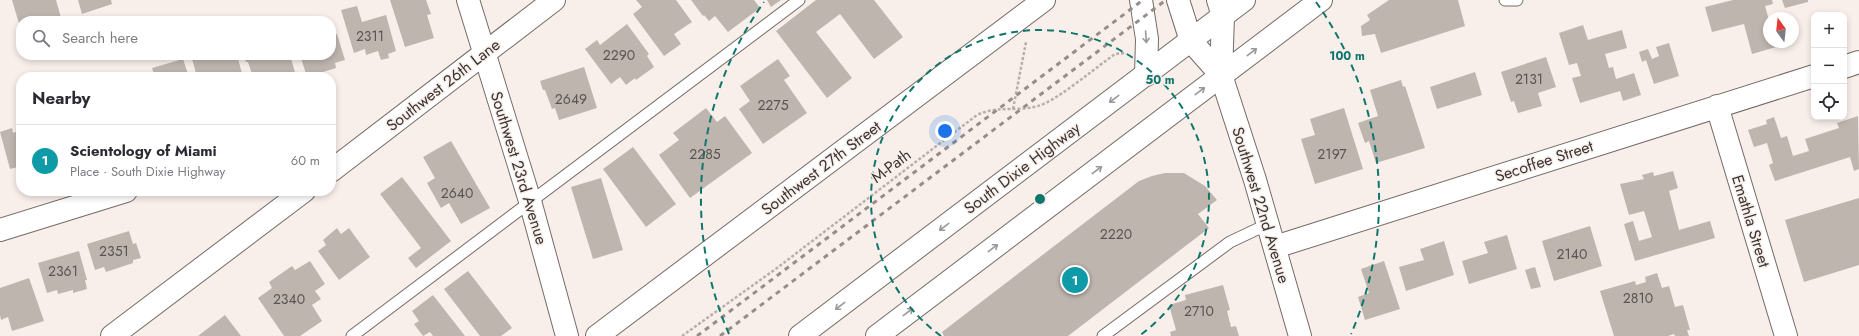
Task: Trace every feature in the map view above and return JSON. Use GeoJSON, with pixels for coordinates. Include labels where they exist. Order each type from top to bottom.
{"type":"FeatureCollection","features":[{"type":"Feature","properties":{"kind":"main road","name":"Southwest 23rd Avenue"},"geometry":{"type":"LineString","coordinates":[[468,0],[530,201],[567,336]]}},
{"type":"Feature","properties":{"kind":"main road","name":"Southwest 26th Lane"},"geometry":{"type":"LineString","coordinates":[[340,157],[485,53],[554,0]]}},
{"type":"Feature","properties":{"kind":"main road","name":"Southwest 27th Street"},"geometry":{"type":"LineString","coordinates":[[598,336],[1044,0]]}},
{"type":"Feature","properties":{"kind":"main road"},"geometry":{"type":"LineString","coordinates":[[1140,0],[1147,39],[1146,75]]}},
{"type":"Feature","properties":{"kind":"main road","name":"Southwest 22nd Avenue"},"geometry":{"type":"LineString","coordinates":[[1178,0],[1191,41],[1221,75]]}},
{"type":"Feature","properties":{"kind":"main road","name":"South Dixie Highway"},"geometry":{"type":"LineString","coordinates":[[800,336],[1191,41],[1220,8],[1244,0]]}},
{"type":"Feature","properties":{"kind":"main road"},"geometry":{"type":"LineString","coordinates":[[877,336],[1321,0]]}},
{"type":"Feature","properties":{"kind":"main road","name":"Southwest 22nd Avenue"},"geometry":{"type":"LineString","coordinates":[[1220,8],[1221,75],[1275,247],[1300,336]]}},
{"type":"Feature","properties":{"kind":"main road"},"geometry":{"type":"LineString","coordinates":[[1847,65],[1859,62]]}},
{"type":"Feature","properties":{"kind":"main road","name":"Secoffee Street"},"geometry":{"type":"LineString","coordinates":[[1275,247],[1811,77]]}},
{"type":"Feature","properties":{"kind":"main road","name":"Emathla Street"},"geometry":{"type":"LineString","coordinates":[[1717,106],[1786,336]]}},
{"type":"Feature","properties":{"kind":"main road"},"geometry":{"type":"LineString","coordinates":[[0,230],[110,196]]}},
{"type":"Feature","properties":{"kind":"main road"},"geometry":{"type":"LineString","coordinates":[[112,336],[297,196]]}},
{"type":"Feature","properties":{"kind":"lane"},"geometry":{"type":"LineString","coordinates":[[352,336],[799,0]]}},
{"type":"Feature","properties":{"kind":"lane"},"geometry":{"type":"LineString","coordinates":[[1505,0],[1516,0]]}},
{"type":"Feature","properties":{"kind":"lane"},"geometry":{"type":"LineString","coordinates":[[1103,336],[1230,242],[1268,224]]}},
{"type":"Feature","properties":{"kind":"path"},"geometry":{"type":"LineString","coordinates":[[1013,109],[1026,42]]}},
{"type":"Feature","properties":{"kind":"path","name":"M-Path"},"geometry":{"type":"LineString","coordinates":[[682,336],[784,263],[977,116],[995,109],[1032,108],[1048,102],[1115,54],[1129,52]]}},
{"type":"Feature","properties":{"kind":"building"},"geometry":{"type":"Polygon","coordinates":[[[12,0],[56,0],[61,16],[17,16],[12,0]]]}},
{"type":"Feature","properties":{"kind":"building"},"geometry":{"type":"Polygon","coordinates":[[[78,0],[111,0],[112,4],[82,14],[78,0]]]}},
{"type":"Feature","properties":{"kind":"building"},"geometry":{"type":"Polygon","coordinates":[[[390,0],[426,0],[431,14],[427,15],[434,38],[405,47],[390,0]]]}},
{"type":"Feature","properties":{"kind":"building"},"geometry":{"type":"Polygon","coordinates":[[[636,0],[676,0],[692,22],[674,34],[681,44],[664,56],[633,14],[642,7],[636,0]]]}},
{"type":"Feature","properties":{"kind":"building"},"geometry":{"type":"Polygon","coordinates":[[[691,0],[754,0],[760,8],[728,32],[715,16],[709,21],[704,15],[703,16],[691,0]]]}},
{"type":"Feature","properties":{"kind":"building"},"geometry":{"type":"Polygon","coordinates":[[[767,0],[781,0],[771,7],[767,0]]]}},
{"type":"Feature","properties":{"kind":"building"},"geometry":{"type":"Polygon","coordinates":[[[816,0],[874,0],[903,37],[874,59],[840,14],[816,32],[852,78],[827,98],[776,31],[816,0]]]}},
{"type":"Feature","properties":{"kind":"building"},"geometry":{"type":"Polygon","coordinates":[[[1389,0],[1458,0],[1465,26],[1381,53],[1375,34],[1362,36],[1361,26],[1370,20],[1367,15],[1389,0]]]}},
{"type":"Feature","properties":{"kind":"building"},"geometry":{"type":"Polygon","coordinates":[[[1733,0],[1772,0],[1773,4],[1765,6],[1767,12],[1763,12],[1763,48],[1773,48],[1752,54],[1744,24],[1712,32],[1705,7],[1733,0]]]}},
{"type":"Feature","properties":{"kind":"building"},"geometry":{"type":"Polygon","coordinates":[[[1782,0],[1808,0],[1808,2],[1785,8],[1782,0]]]}},
{"type":"Feature","properties":{"kind":"building"},"geometry":{"type":"Polygon","coordinates":[[[357,6],[362,22],[386,15],[396,51],[388,54],[389,58],[381,60],[378,51],[366,55],[365,49],[354,53],[341,10],[357,6]]]}},
{"type":"Feature","properties":{"kind":"building"},"geometry":{"type":"Polygon","coordinates":[[[627,24],[649,54],[647,56],[654,67],[636,80],[635,78],[626,85],[620,77],[611,84],[585,49],[597,40],[600,45],[627,24]]]}},
{"type":"Feature","properties":{"kind":"building"},"geometry":{"type":"Polygon","coordinates":[[[1583,25],[1588,40],[1622,30],[1627,48],[1605,54],[1609,68],[1613,67],[1616,79],[1634,73],[1641,95],[1623,101],[1620,91],[1580,103],[1572,78],[1581,76],[1577,63],[1569,65],[1559,33],[1583,25]]]}},
{"type":"Feature","properties":{"kind":"building"},"geometry":{"type":"Polygon","coordinates":[[[336,34],[345,60],[335,63],[336,68],[323,72],[305,72],[302,60],[336,60],[336,34]]]}},
{"type":"Feature","properties":{"kind":"building"},"geometry":{"type":"Polygon","coordinates":[[[1669,43],[1679,76],[1654,84],[1646,60],[1642,62],[1639,52],[1648,49],[1652,59],[1659,56],[1656,47],[1669,43]]]}},
{"type":"Feature","properties":{"kind":"building"},"geometry":{"type":"Polygon","coordinates":[[[1546,57],[1556,87],[1538,93],[1542,106],[1518,113],[1514,101],[1511,102],[1501,72],[1546,57]]]}},
{"type":"Feature","properties":{"kind":"building"},"geometry":{"type":"Polygon","coordinates":[[[778,59],[790,76],[784,80],[807,113],[763,144],[739,109],[750,101],[740,86],[778,59]]]}},
{"type":"Feature","properties":{"kind":"building"},"geometry":{"type":"Polygon","coordinates":[[[183,60],[187,72],[153,72],[152,68],[183,60]]]}},
{"type":"Feature","properties":{"kind":"building"},"geometry":{"type":"Polygon","coordinates":[[[192,60],[238,60],[242,72],[196,72],[192,60]]]}},
{"type":"Feature","properties":{"kind":"building"},"geometry":{"type":"Polygon","coordinates":[[[245,60],[291,60],[295,72],[251,72],[248,62],[246,62],[245,60]]]}},
{"type":"Feature","properties":{"kind":"building"},"geometry":{"type":"Polygon","coordinates":[[[584,67],[597,108],[559,120],[555,108],[552,109],[540,81],[584,67]]]}},
{"type":"Feature","properties":{"kind":"building"},"geometry":{"type":"Polygon","coordinates":[[[1475,72],[1482,95],[1437,109],[1430,87],[1475,72]]]}},
{"type":"Feature","properties":{"kind":"building"},"geometry":{"type":"Polygon","coordinates":[[[1401,80],[1403,87],[1405,86],[1425,148],[1376,163],[1369,141],[1365,143],[1358,123],[1378,116],[1370,90],[1401,80]]]}},
{"type":"Feature","properties":{"kind":"building"},"geometry":{"type":"Polygon","coordinates":[[[706,108],[717,122],[725,116],[752,153],[690,198],[659,155],[679,140],[673,133],[706,108]]]}},
{"type":"Feature","properties":{"kind":"building"},"geometry":{"type":"Polygon","coordinates":[[[1344,108],[1363,169],[1315,184],[1301,139],[1315,135],[1310,119],[1344,108]]]}},
{"type":"Feature","properties":{"kind":"building"},"geometry":{"type":"Polygon","coordinates":[[[1858,116],[1859,169],[1854,171],[1850,157],[1775,181],[1769,165],[1773,163],[1767,143],[1754,147],[1748,130],[1767,124],[1766,120],[1774,117],[1781,138],[1787,136],[1793,156],[1809,151],[1805,139],[1839,128],[1837,123],[1858,116]]]}},
{"type":"Feature","properties":{"kind":"building"},"geometry":{"type":"Polygon","coordinates":[[[12,128],[13,133],[16,132],[16,167],[10,169],[0,132],[12,128]]]}},
{"type":"Feature","properties":{"kind":"building"},"geometry":{"type":"Polygon","coordinates":[[[451,141],[490,208],[461,224],[449,203],[441,208],[427,183],[435,178],[423,157],[451,141]]]}},
{"type":"Feature","properties":{"kind":"building"},"geometry":{"type":"Polygon","coordinates":[[[633,147],[676,204],[646,227],[603,169],[633,147]]]}},
{"type":"Feature","properties":{"kind":"building"},"geometry":{"type":"Polygon","coordinates":[[[1673,171],[1678,188],[1669,191],[1679,230],[1710,221],[1715,238],[1635,261],[1624,224],[1633,221],[1639,241],[1652,237],[1644,211],[1629,215],[1620,184],[1644,179],[1642,175],[1653,172],[1654,176],[1673,171]]]}},
{"type":"Feature","properties":{"kind":"building"},"geometry":{"type":"Polygon","coordinates":[[[1165,173],[1184,173],[1205,186],[1217,200],[1198,214],[1209,228],[1068,336],[944,336],[942,332],[1139,181],[1165,173]]]}},
{"type":"Feature","properties":{"kind":"building"},"geometry":{"type":"Polygon","coordinates":[[[402,177],[451,241],[416,268],[408,258],[421,248],[380,194],[402,177]]]}},
{"type":"Feature","properties":{"kind":"building"},"geometry":{"type":"Polygon","coordinates":[[[601,178],[623,250],[593,259],[571,187],[601,178]]]}},
{"type":"Feature","properties":{"kind":"building"},"geometry":{"type":"Polygon","coordinates":[[[1859,198],[1859,265],[1804,282],[1785,220],[1859,198]]]}},
{"type":"Feature","properties":{"kind":"building"},"geometry":{"type":"Polygon","coordinates":[[[1590,226],[1602,266],[1554,281],[1542,241],[1590,226]]]}},
{"type":"Feature","properties":{"kind":"building"},"geometry":{"type":"Polygon","coordinates":[[[337,228],[341,234],[349,228],[370,257],[339,280],[318,251],[326,245],[323,240],[337,228]]]}},
{"type":"Feature","properties":{"kind":"building"},"geometry":{"type":"Polygon","coordinates":[[[129,231],[133,244],[136,243],[141,258],[133,260],[133,263],[106,272],[104,267],[95,270],[87,244],[129,231]]]}},
{"type":"Feature","properties":{"kind":"building"},"geometry":{"type":"Polygon","coordinates":[[[1507,235],[1517,269],[1469,284],[1462,261],[1488,253],[1484,242],[1507,235]]]}},
{"type":"Feature","properties":{"kind":"building"},"geometry":{"type":"Polygon","coordinates":[[[1444,241],[1454,275],[1406,291],[1399,267],[1424,260],[1420,249],[1444,241]]]}},
{"type":"Feature","properties":{"kind":"building"},"geometry":{"type":"Polygon","coordinates":[[[79,251],[87,280],[85,280],[87,289],[73,293],[73,290],[58,294],[57,290],[47,293],[38,263],[79,251]]]}},
{"type":"Feature","properties":{"kind":"building"},"geometry":{"type":"Polygon","coordinates":[[[310,261],[325,284],[315,291],[321,299],[312,305],[322,321],[300,336],[284,336],[258,298],[272,288],[269,282],[292,266],[295,270],[310,261]]]}},
{"type":"Feature","properties":{"kind":"building"},"geometry":{"type":"Polygon","coordinates":[[[1384,261],[1400,309],[1365,320],[1358,297],[1369,293],[1361,269],[1384,261]]]}},
{"type":"Feature","properties":{"kind":"building"},"geometry":{"type":"Polygon","coordinates":[[[1535,267],[1541,287],[1531,289],[1525,270],[1535,267]]]}},
{"type":"Feature","properties":{"kind":"building"},"geometry":{"type":"Polygon","coordinates":[[[468,271],[512,328],[501,336],[480,336],[444,289],[468,271]]]}},
{"type":"Feature","properties":{"kind":"building"},"geometry":{"type":"Polygon","coordinates":[[[1657,273],[1662,288],[1669,286],[1675,307],[1683,305],[1690,330],[1687,330],[1689,336],[1675,336],[1674,334],[1668,336],[1614,336],[1600,291],[1635,281],[1636,285],[1646,282],[1645,277],[1657,273]]]}},
{"type":"Feature","properties":{"kind":"building"},"geometry":{"type":"Polygon","coordinates":[[[29,278],[44,321],[12,331],[8,317],[1,320],[0,288],[29,278]]]}},
{"type":"Feature","properties":{"kind":"building"},"geometry":{"type":"Polygon","coordinates":[[[1223,285],[1230,310],[1227,311],[1231,327],[1236,326],[1239,336],[1171,336],[1170,332],[1176,330],[1169,305],[1186,300],[1185,295],[1223,285]]]}},
{"type":"Feature","properties":{"kind":"building"},"geometry":{"type":"Polygon","coordinates":[[[433,295],[465,336],[433,336],[430,332],[423,336],[414,324],[419,321],[412,311],[433,295]]]}},
{"type":"Feature","properties":{"kind":"building"},"geometry":{"type":"Polygon","coordinates":[[[225,315],[241,336],[198,336],[225,315]]]}},
{"type":"Feature","properties":{"kind":"railway"},"geometry":{"type":"LineString","coordinates":[[697,336],[1143,0]]}},
{"type":"Feature","properties":{"kind":"railway"},"geometry":{"type":"LineString","coordinates":[[720,336],[1166,0]]}},
{"type":"Feature","properties":{"kind":"place","name":"Scientology of Miami"},"geometry":{"type":"Point","coordinates":[1075,280]}}]}
